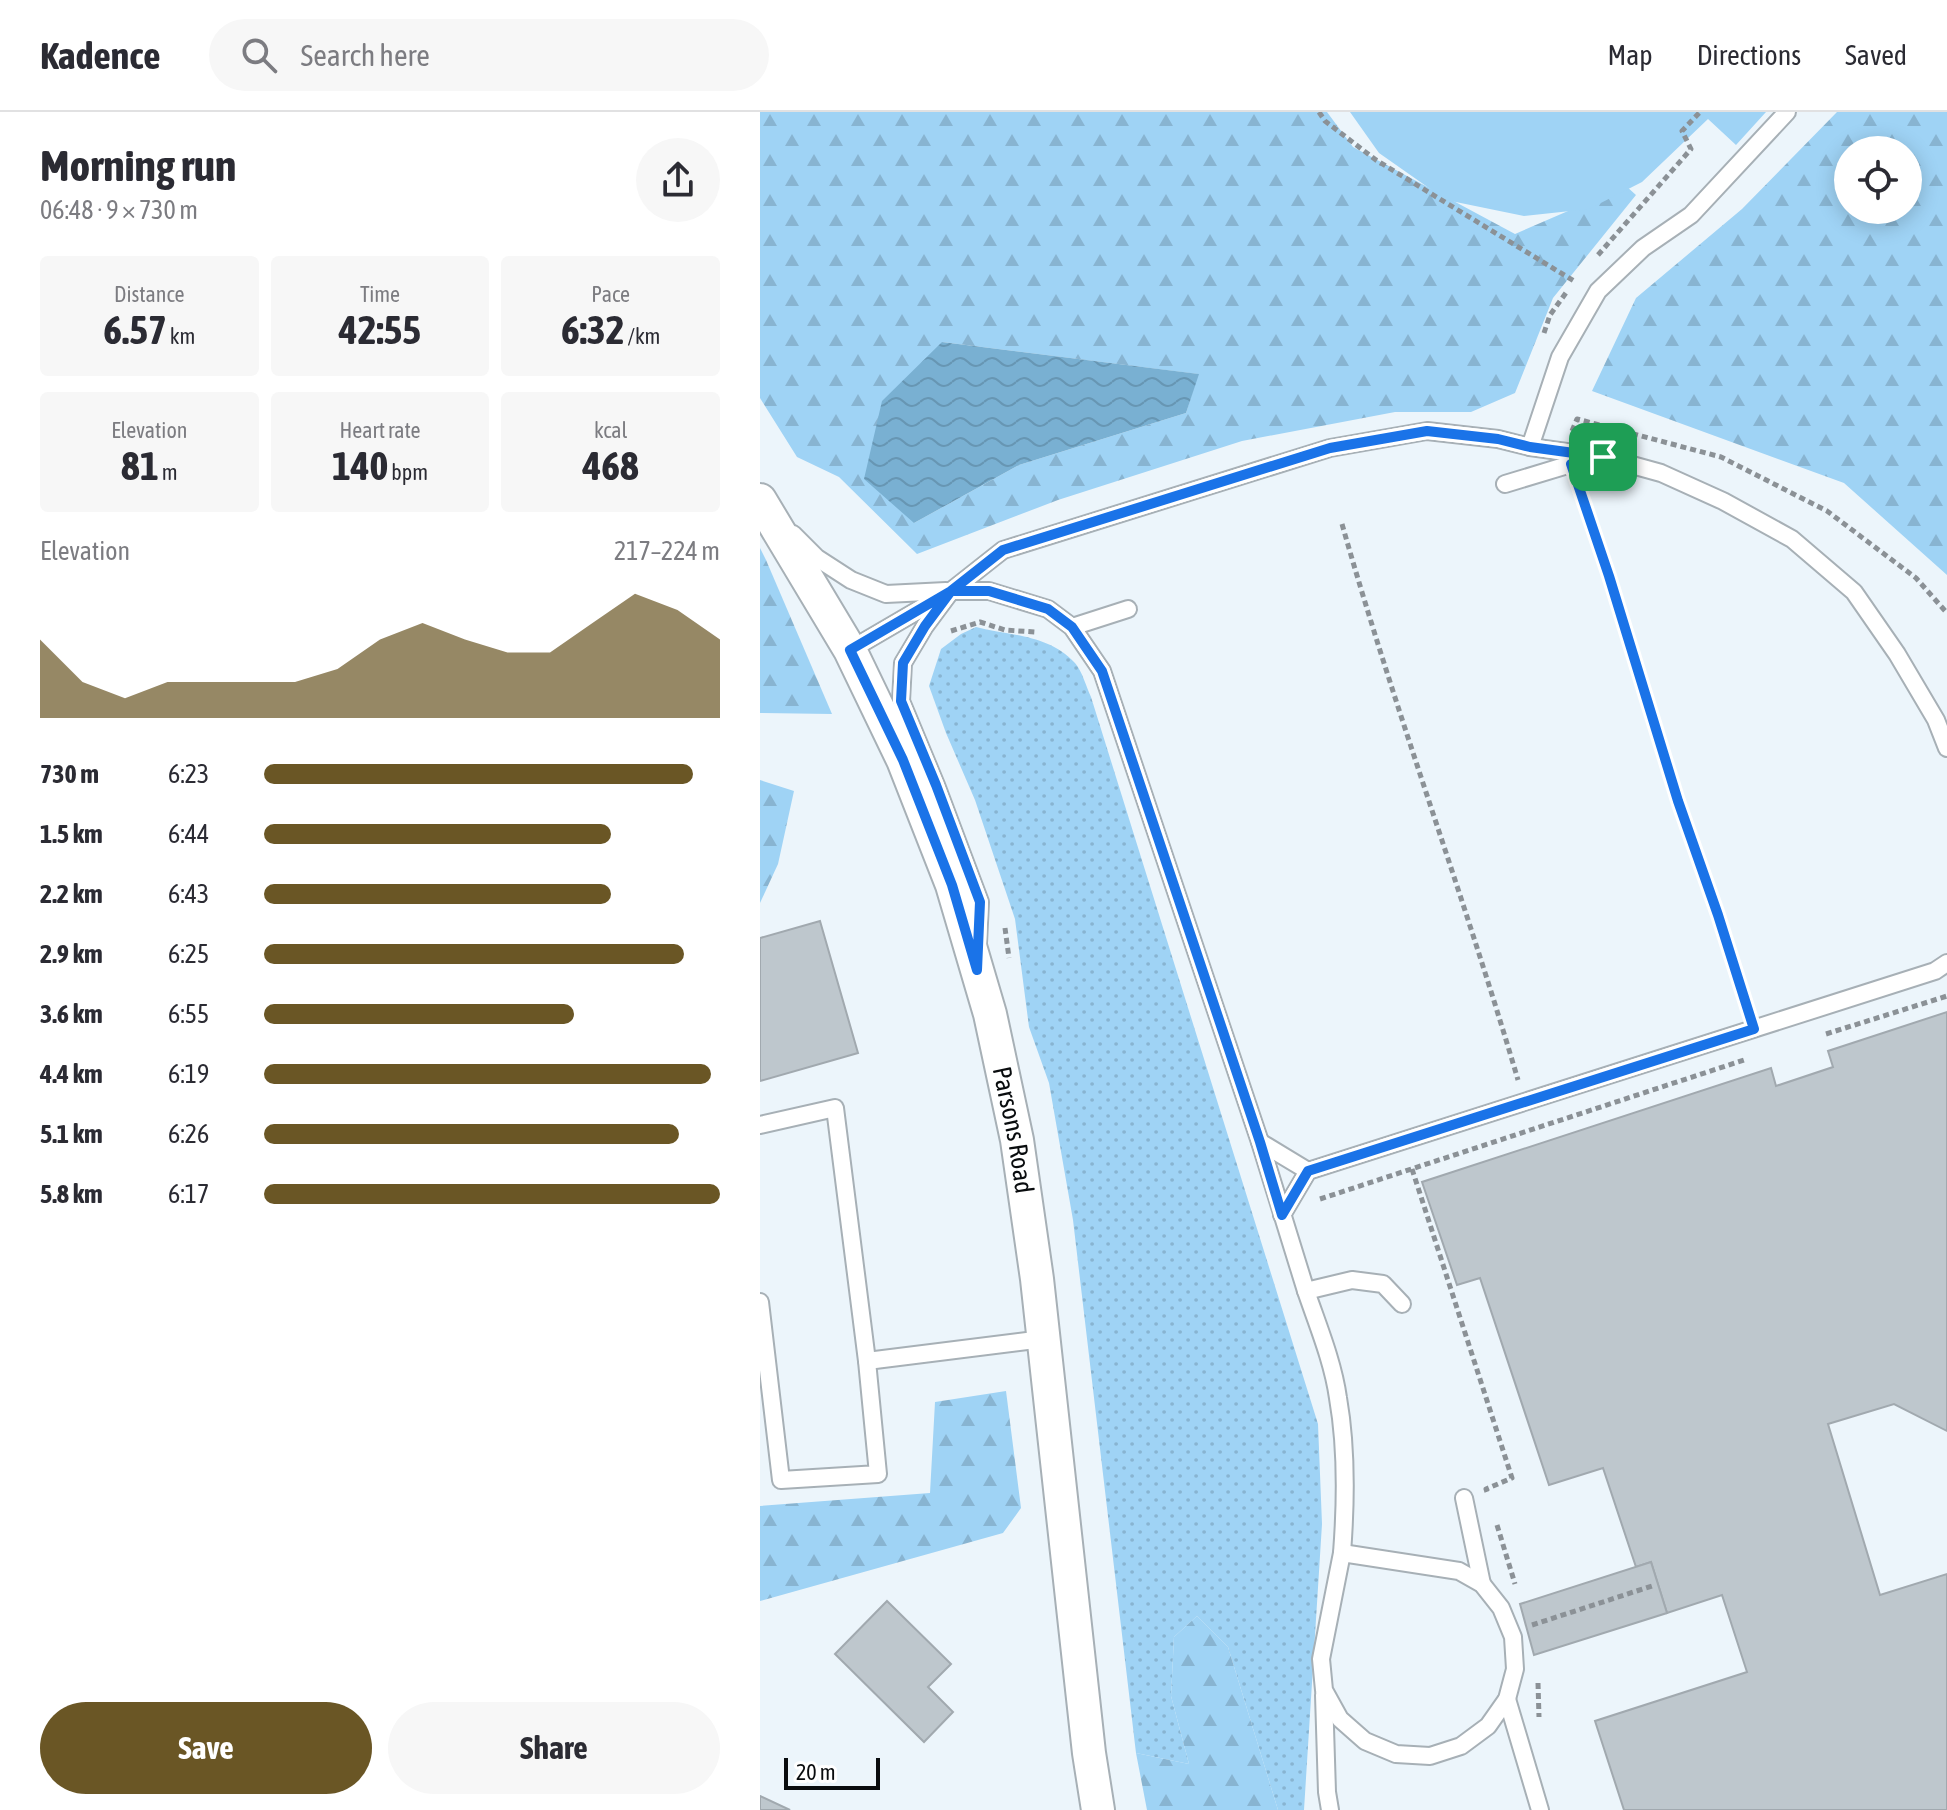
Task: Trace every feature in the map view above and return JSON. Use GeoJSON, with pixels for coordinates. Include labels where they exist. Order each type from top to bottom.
{"type":"FeatureCollection","features":[{"type":"Feature","properties":{"kind":"street","name":"Parsons Road"},"geometry":{"type":"LineString","coordinates":[[760,500],[850,650],[903,760],[952,885],[990,1014],[1017,1140],[1098,1810]]}},
{"type":"Feature","properties":{"kind":"lane"},"geometry":{"type":"LineString","coordinates":[[1530,447],[1560,357],[1598,291],[1643,248],[1691,215],[1787,112]]}},
{"type":"Feature","properties":{"kind":"lane"},"geometry":{"type":"LineString","coordinates":[[850,650],[951,591],[1003,550],[1330,448],[1427,431],[1498,439],[1567,458],[1603,457],[1661,473],[1723,501],[1792,539],[1854,592],[1897,654],[1936,720],[1947,748]]}},
{"type":"Feature","properties":{"kind":"lane"},"geometry":{"type":"LineString","coordinates":[[1505,484],[1567,458]]}},
{"type":"Feature","properties":{"kind":"lane"},"geometry":{"type":"LineString","coordinates":[[760,500],[817,558],[851,580],[886,594],[989,591],[1048,609],[1072,627],[1102,671],[1260,1142],[1338,1395],[1345,1451],[1345,1517],[1342,1553],[1321,1659],[1330,1810]]}},
{"type":"Feature","properties":{"kind":"lane"},"geometry":{"type":"LineString","coordinates":[[951,591],[903,663],[901,701],[980,902],[977,970]]}},
{"type":"Feature","properties":{"kind":"lane"},"geometry":{"type":"LineString","coordinates":[[1072,627],[1128,609]]}},
{"type":"Feature","properties":{"kind":"lane"},"geometry":{"type":"LineString","coordinates":[[1282,1215],[1308,1171],[1935,971],[1947,963]]}},
{"type":"Feature","properties":{"kind":"lane"},"geometry":{"type":"LineString","coordinates":[[760,1125],[835,1108],[878,1474],[781,1480],[760,1302]]}},
{"type":"Feature","properties":{"kind":"lane"},"geometry":{"type":"LineString","coordinates":[[1260,1142],[1308,1171]]}},
{"type":"Feature","properties":{"kind":"lane"},"geometry":{"type":"LineString","coordinates":[[1306,1291],[1352,1280],[1383,1284],[1402,1304]]}},
{"type":"Feature","properties":{"kind":"lane"},"geometry":{"type":"LineString","coordinates":[[867,1361],[1043,1339]]}},
{"type":"Feature","properties":{"kind":"lane"},"geometry":{"type":"LineString","coordinates":[[1464,1498],[1482,1584]]}},
{"type":"Feature","properties":{"kind":"lane"},"geometry":{"type":"LineString","coordinates":[[1324,1690],[1340,1719],[1365,1741],[1396,1754],[1430,1756],[1461,1746],[1488,1726],[1507,1699],[1515,1669],[1513,1637],[1501,1608],[1482,1584],[1459,1571],[1342,1553]]}},
{"type":"Feature","properties":{"kind":"lane"},"geometry":{"type":"LineString","coordinates":[[1507,1699],[1540,1810]]}},
{"type":"Feature","properties":{"kind":"path"},"geometry":{"type":"LineString","coordinates":[[1319,112],[1325,121],[1376,160],[1574,281]]}},
{"type":"Feature","properties":{"kind":"path"},"geometry":{"type":"LineString","coordinates":[[1754,1029],[1678,801],[1609,576],[1567,458],[1577,419],[1721,457],[1827,511],[1916,578],[1947,613]]}},
{"type":"Feature","properties":{"kind":"path"},"geometry":{"type":"LineString","coordinates":[[1342,524],[1535,1130]]}},
{"type":"Feature","properties":{"kind":"path"},"geometry":{"type":"LineString","coordinates":[[1412,1169],[1512,1478],[1486,1489],[1490,1503]]}},
{"type":"Feature","properties":{"kind":"path"},"geometry":{"type":"LineString","coordinates":[[1495,1517],[1516,1588]]}},
{"type":"Feature","properties":{"kind":"path"},"geometry":{"type":"LineString","coordinates":[[1523,1627],[1652,1586]]}},
{"type":"Feature","properties":{"kind":"path"},"geometry":{"type":"LineString","coordinates":[[1537,1673],[1539,1726]]}},
{"type":"Feature","properties":{"kind":"green space"},"geometry":{"type":"Polygon","coordinates":[[[760,112],[1327,112],[1353,147],[1515,234],[1626,186],[1636,195],[1553,298],[1515,393],[1471,412],[1395,412],[1242,441],[1058,500],[917,554],[839,477],[797,457],[760,398],[760,112]],[[942,342],[914,523],[1019,465],[1186,413],[1198,374],[942,342]]]}},
{"type":"Feature","properties":{"kind":"green space"},"geometry":{"type":"Polygon","coordinates":[[[1350,112],[1766,112],[1736,145],[1708,119],[1642,182],[1589,209],[1524,216],[1446,200],[1379,153],[1350,112]]]}},
{"type":"Feature","properties":{"kind":"green space"},"geometry":{"type":"Polygon","coordinates":[[[1837,112],[1947,112],[1947,575],[1844,483],[1592,391],[1636,298],[1742,209],[1837,112]]]}},
{"type":"Feature","properties":{"kind":"green space"},"geometry":{"type":"Polygon","coordinates":[[[760,548],[766,560],[832,714],[760,713],[760,548]]]}},
{"type":"Feature","properties":{"kind":"green space"},"geometry":{"type":"Polygon","coordinates":[[[976,627],[1053,646],[1075,663],[1082,674],[1318,1424],[1322,1524],[1304,1810],[1278,1810],[1228,1647],[1197,1616],[1174,1637],[1171,1696],[1189,1764],[1136,1753],[1073,1220],[1049,1083],[1029,1027],[1015,919],[975,800],[929,686],[941,649],[976,627]]]}},
{"type":"Feature","properties":{"kind":"green space"},"geometry":{"type":"Polygon","coordinates":[[[760,780],[794,791],[778,864],[760,903],[760,780]]]}},
{"type":"Feature","properties":{"kind":"green space"},"geometry":{"type":"Polygon","coordinates":[[[1006,1391],[1021,1508],[1003,1533],[760,1601],[760,1506],[930,1493],[935,1402],[1006,1391]]]}},
{"type":"Feature","properties":{"kind":"green space"},"geometry":{"type":"Polygon","coordinates":[[[1197,1616],[1228,1647],[1278,1810],[1147,1810],[1136,1753],[1189,1764],[1171,1696],[1174,1637],[1197,1616]]]}},
{"type":"Feature","properties":{"kind":"water"},"geometry":{"type":"Polygon","coordinates":[[[942,342],[1199,374],[1186,413],[1019,465],[914,523],[864,479],[882,401],[942,342]]]}},
{"type":"Feature","properties":{"kind":"building"},"geometry":{"type":"Polygon","coordinates":[[[820,921],[858,1053],[760,1081],[760,938],[820,921]]]}},
{"type":"Feature","properties":{"kind":"building"},"geometry":{"type":"Polygon","coordinates":[[[1947,1012],[1947,1431],[1894,1404],[1828,1424],[1880,1595],[1947,1574],[1947,1810],[1624,1810],[1595,1721],[1747,1672],[1722,1595],[1667,1613],[1651,1562],[1636,1567],[1603,1468],[1549,1485],[1480,1278],[1457,1285],[1422,1182],[1771,1068],[1776,1086],[1833,1067],[1828,1051],[1947,1012]]]}},
{"type":"Feature","properties":{"kind":"building"},"geometry":{"type":"Polygon","coordinates":[[[1651,1562],[1667,1613],[1534,1655],[1520,1604],[1651,1562]]]}},
{"type":"Feature","properties":{"kind":"building"},"geometry":{"type":"Polygon","coordinates":[[[887,1601],[951,1664],[928,1687],[953,1712],[924,1742],[835,1654],[887,1601]]]}},
{"type":"Feature","properties":{"kind":"building"},"geometry":{"type":"Polygon","coordinates":[[[760,1796],[790,1810],[760,1810],[760,1796]]]}},
{"type":"Feature","properties":{"kind":"route"},"geometry":{"type":"LineString","coordinates":[[1603,457],[1530,447],[1498,439],[1427,431],[1330,448],[1003,550],[951,591],[850,650],[903,760],[952,885],[977,970],[980,902],[901,701],[903,663],[951,591],[989,591],[1048,609],[1072,627],[1102,671],[1282,1215],[1308,1171],[1754,1029],[1571,464],[1603,457]]}}]}
